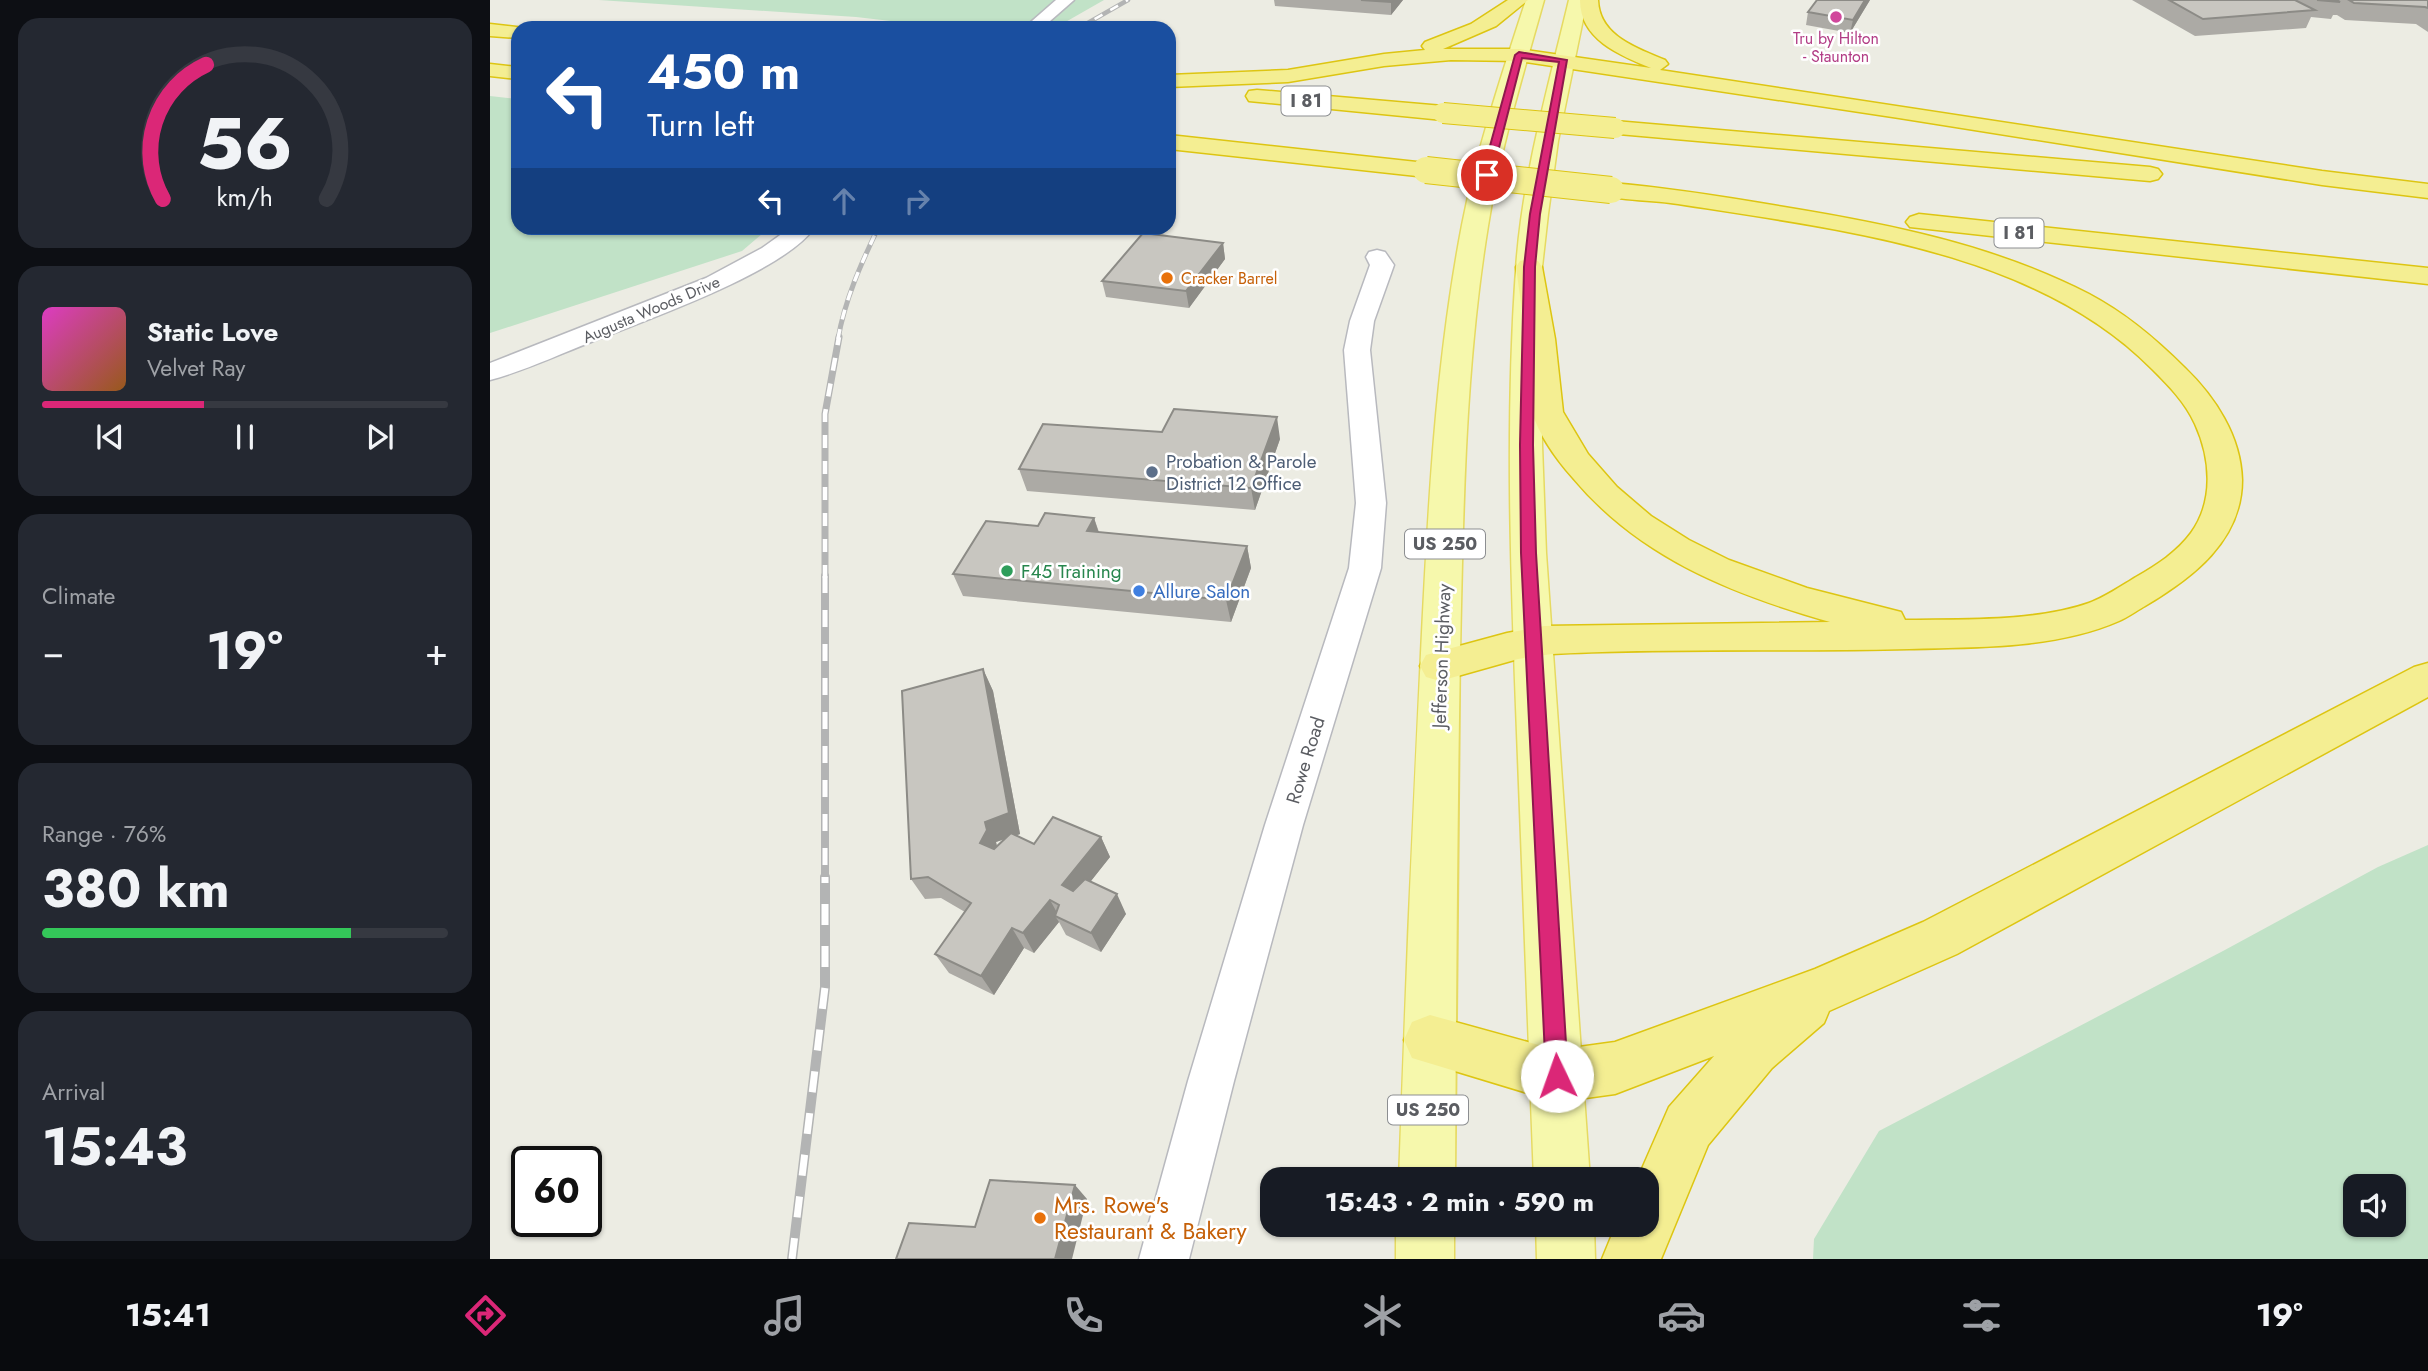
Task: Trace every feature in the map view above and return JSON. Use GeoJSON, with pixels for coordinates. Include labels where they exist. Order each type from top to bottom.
{"type":"FeatureCollection","features":[{"type":"Feature","properties":{"kind":"highway"},"geometry":{"type":"LineString","coordinates":[[1384,61],[1455,38],[1508,10],[1519,0]]}},
{"type":"Feature","properties":{"kind":"highway"},"geometry":{"type":"LineString","coordinates":[[1589,0],[1587,8],[1592,21],[1617,44],[1668,69],[1737,86]]}},
{"type":"Feature","properties":{"kind":"highway"},"geometry":{"type":"LineString","coordinates":[[490,30],[511,32]]}},
{"type":"Feature","properties":{"kind":"highway"},"geometry":{"type":"LineString","coordinates":[[1176,80],[1288,76],[1451,54],[1519,55],[1737,86],[2322,178],[2428,191]]}},
{"type":"Feature","properties":{"kind":"highway"},"geometry":{"type":"LineString","coordinates":[[490,70],[511,72]]}},
{"type":"Feature","properties":{"kind":"highway","name":"I 81"},"geometry":{"type":"LineString","coordinates":[[1176,90],[2428,199]]}},
{"type":"Feature","properties":{"kind":"highway","name":"I 81"},"geometry":{"type":"LineString","coordinates":[[1176,143],[2428,276]]}},
{"type":"Feature","properties":{"kind":"highway"},"geometry":{"type":"LineString","coordinates":[[1440,666],[1533,641],[1958,633],[2043,626],[2104,612],[2162,580],[2189,560],[2208,537],[2220,512],[2226,481],[2219,441],[2200,402],[2147,343],[2120,322],[2076,297],[2030,276],[1922,242],[1667,195]]}},
{"type":"Feature","properties":{"kind":"highway"},"geometry":{"type":"LineString","coordinates":[[1529,267],[1543,362],[1545,406],[1564,443],[1607,496],[1637,522],[1716,569],[1772,592],[1885,622],[1958,633]]}},
{"type":"Feature","properties":{"kind":"highway"},"geometry":{"type":"LineString","coordinates":[[1430,1040],[1557,1076],[1615,1068],[1825,989],[1953,931],[2428,678]]}},
{"type":"Feature","properties":{"kind":"highway"},"geometry":{"type":"LineString","coordinates":[[1659,1194],[1688,1126],[1754,1050],[1825,989]]}},
{"type":"Feature","properties":{"kind":"highway"},"geometry":{"type":"LineString","coordinates":[[1631,1259],[1640,1237]]}},
{"type":"Feature","properties":{"kind":"main road","name":"US 250"},"geometry":{"type":"LineString","coordinates":[[1519,55],[1535,0]]}},
{"type":"Feature","properties":{"kind":"main road"},"geometry":{"type":"LineString","coordinates":[[1561,1167],[1533,641],[1526,445],[1529,267],[1535,214],[1563,60],[1577,0]]}},
{"type":"Feature","properties":{"kind":"main road","name":"Jefferson Highway"},"geometry":{"type":"LineString","coordinates":[[1427,1167],[1440,666],[1451,414],[1458,336],[1475,223],[1519,55]]}},
{"type":"Feature","properties":{"kind":"main road"},"geometry":{"type":"LineString","coordinates":[[1425,1259],[1426,1237]]}},
{"type":"Feature","properties":{"kind":"main road"},"geometry":{"type":"LineString","coordinates":[[1565,1237],[1566,1259]]}},
{"type":"Feature","properties":{"kind":"street"},"geometry":{"type":"LineString","coordinates":[[1040,21],[1066,0]]}},
{"type":"Feature","properties":{"kind":"street","name":"Augusta Woods Drive"},"geometry":{"type":"LineString","coordinates":[[490,372],[710,286],[757,261],[793,235]]}},
{"type":"Feature","properties":{"kind":"street","name":"Rowe Road"},"geometry":{"type":"LineString","coordinates":[[1164,1259],[1211,1081],[1284,825],[1365,568],[1371,503],[1357,350],[1362,321],[1380,275],[1382,265],[1377,257]]}},
{"type":"Feature","properties":{"kind":"green space"},"geometry":{"type":"Polygon","coordinates":[[[599,0],[1104,0],[1067,21],[891,21],[599,0]]]}},
{"type":"Feature","properties":{"kind":"green space"},"geometry":{"type":"Polygon","coordinates":[[[490,96],[511,98],[511,235],[761,235],[742,251],[490,333],[490,96]]]}},
{"type":"Feature","properties":{"kind":"green space"},"geometry":{"type":"Polygon","coordinates":[[[2428,845],[2428,1259],[1813,1259],[1814,1239],[1879,1131],[2378,867],[2428,845]]]}},
{"type":"Feature","properties":{"kind":"building"},"geometry":{"type":"Polygon","coordinates":[[[1361,0],[1393,0],[1391,2],[1361,0]]]}},
{"type":"Feature","properties":{"kind":"building"},"geometry":{"type":"Polygon","coordinates":[[[1817,0],[1865,0],[1853,20],[1808,12],[1817,0]]]}},
{"type":"Feature","properties":{"kind":"building"},"geometry":{"type":"Polygon","coordinates":[[[2169,0],[2295,0],[2315,10],[2203,19],[2169,0]]]}},
{"type":"Feature","properties":{"kind":"building"},"geometry":{"type":"Polygon","coordinates":[[[2349,0],[2428,0],[2428,8],[2354,3],[2349,0]]]}},
{"type":"Feature","properties":{"kind":"building"},"geometry":{"type":"Polygon","coordinates":[[[1141,235],[1223,243],[1186,291],[1102,281],[1141,235]]]}},
{"type":"Feature","properties":{"kind":"building"},"geometry":{"type":"Polygon","coordinates":[[[1174,409],[1277,417],[1251,488],[1019,469],[1043,424],[1162,432],[1174,409]]]}},
{"type":"Feature","properties":{"kind":"building"},"geometry":{"type":"Polygon","coordinates":[[[1045,513],[1094,518],[1087,531],[1247,546],[1226,600],[953,574],[986,521],[1038,526],[1045,513]]]}},
{"type":"Feature","properties":{"kind":"building"},"geometry":{"type":"Polygon","coordinates":[[[983,669],[1009,813],[985,822],[987,830],[980,843],[994,849],[1011,833],[1034,844],[1053,817],[1101,837],[1062,885],[1073,891],[1085,879],[1117,894],[1091,933],[1055,916],[1059,905],[1050,900],[1023,933],[1012,928],[981,976],[935,954],[971,903],[928,877],[911,879],[902,691],[983,669]]]}},
{"type":"Feature","properties":{"kind":"building","name":"Mrs. Rowe's Restaurant & Bakery"},"geometry":{"type":"Polygon","coordinates":[[[990,1180],[1075,1185],[1055,1259],[896,1259],[909,1223],[975,1227],[990,1180]]]}},
{"type":"Feature","properties":{"kind":"railway"},"geometry":{"type":"LineString","coordinates":[[1091,21],[1128,0]]}},
{"type":"Feature","properties":{"kind":"railway"},"geometry":{"type":"LineString","coordinates":[[838,339],[849,296],[875,235]]}},
{"type":"Feature","properties":{"kind":"railway"},"geometry":{"type":"LineString","coordinates":[[792,1259],[825,987],[825,414],[839,337]]}},
{"type":"Feature","properties":{"kind":"place","name":"Tru by Hilton - Staunton"},"geometry":{"type":"Point","coordinates":[1836,17]}},
{"type":"Feature","properties":{"kind":"place","name":"Cracker Barrel"},"geometry":{"type":"Point","coordinates":[1167,278]}},
{"type":"Feature","properties":{"kind":"place","name":"Probation & Parole District 12 Office"},"geometry":{"type":"Point","coordinates":[1152,472]}},
{"type":"Feature","properties":{"kind":"place","name":"F45 Training"},"geometry":{"type":"Point","coordinates":[1007,571]}},
{"type":"Feature","properties":{"kind":"place","name":"Allure Salon"},"geometry":{"type":"Point","coordinates":[1139,591]}},
{"type":"Feature","properties":{"kind":"place","name":"Mrs. Rowe's Restaurant & Bakery"},"geometry":{"type":"Point","coordinates":[1040,1218]}},
{"type":"Feature","properties":{"kind":"route"},"geometry":{"type":"LineString","coordinates":[[1487,175],[1519,55],[1563,60],[1535,214],[1529,267],[1526,445],[1528,553],[1557,1076]]}}]}
